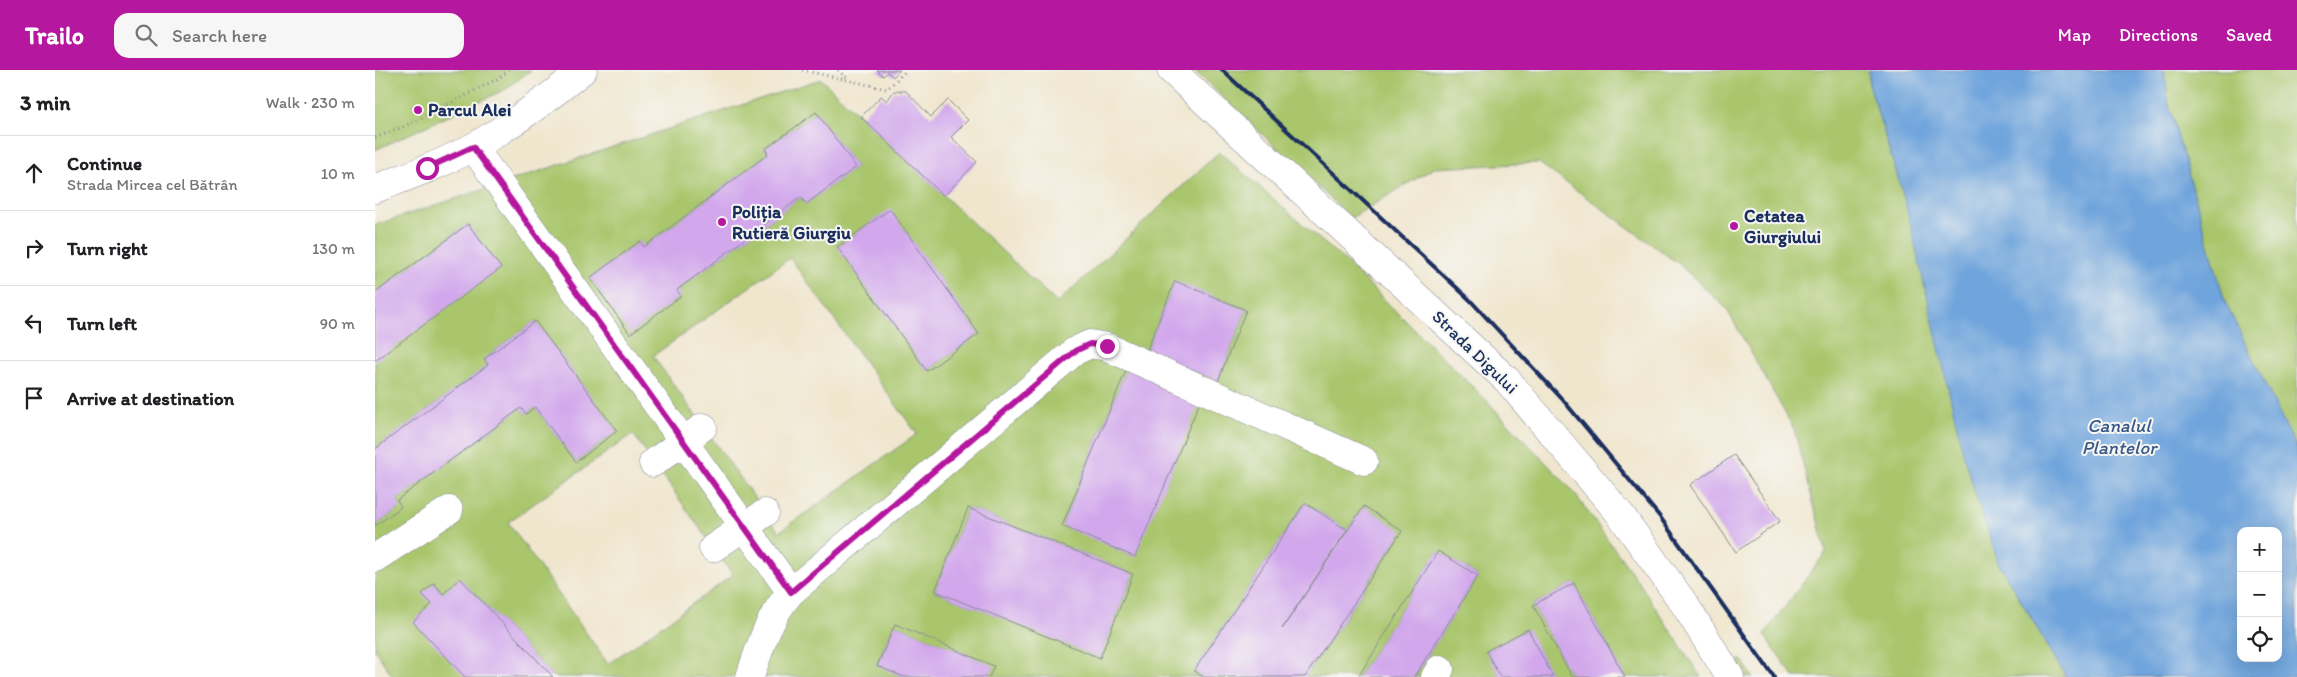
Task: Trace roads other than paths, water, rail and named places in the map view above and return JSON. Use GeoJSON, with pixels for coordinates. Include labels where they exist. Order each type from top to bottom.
{"type":"FeatureCollection","features":[{"type":"Feature","properties":{"kind":"street"},"geometry":{"type":"LineString","coordinates":[[375,189],[473,147],[525,114],[583,70]]}},
{"type":"Feature","properties":{"kind":"street","name":"Strada Digului"},"geometry":{"type":"LineString","coordinates":[[1171,70],[1507,380],[1619,514],[1685,605],[1729,677]]}},
{"type":"Feature","properties":{"kind":"street"},"geometry":{"type":"LineString","coordinates":[[473,147],[693,434],[755,520],[791,592]]}},
{"type":"Feature","properties":{"kind":"street"},"geometry":{"type":"LineString","coordinates":[[750,677],[767,628],[778,606],[791,592],[1075,351],[1090,344],[1107,346],[1363,461]]}},
{"type":"Feature","properties":{"kind":"street"},"geometry":{"type":"LineString","coordinates":[[653,463],[693,434]]}},
{"type":"Feature","properties":{"kind":"street"},"geometry":{"type":"LineString","coordinates":[[375,558],[449,510]]}},
{"type":"Feature","properties":{"kind":"street"},"geometry":{"type":"LineString","coordinates":[[713,548],[755,520]]}},
{"type":"Feature","properties":{"kind":"water","name":"Canalul Plantelor"},"geometry":{"type":"Polygon","coordinates":[[[1869,70],[2164,70],[2169,106],[2225,302],[2297,449],[2297,677],[2066,677],[1998,562],[1965,461],[1905,201],[1869,84],[1869,70]]]}},
{"type":"Feature","properties":{"kind":"railway"},"geometry":{"type":"LineString","coordinates":[[1222,70],[1469,299],[1563,400],[1660,517],[1774,677]]}},
{"type":"Feature","properties":{"kind":"place","name":"Parcul Alei"},"geometry":{"type":"Point","coordinates":[418,110]}},
{"type":"Feature","properties":{"kind":"place","name":"Poliția Rutieră Giurgiu"},"geometry":{"type":"Point","coordinates":[722,222]}},
{"type":"Feature","properties":{"kind":"place","name":"Cetatea Giurgiului"},"geometry":{"type":"Point","coordinates":[1734,226]}}]}
